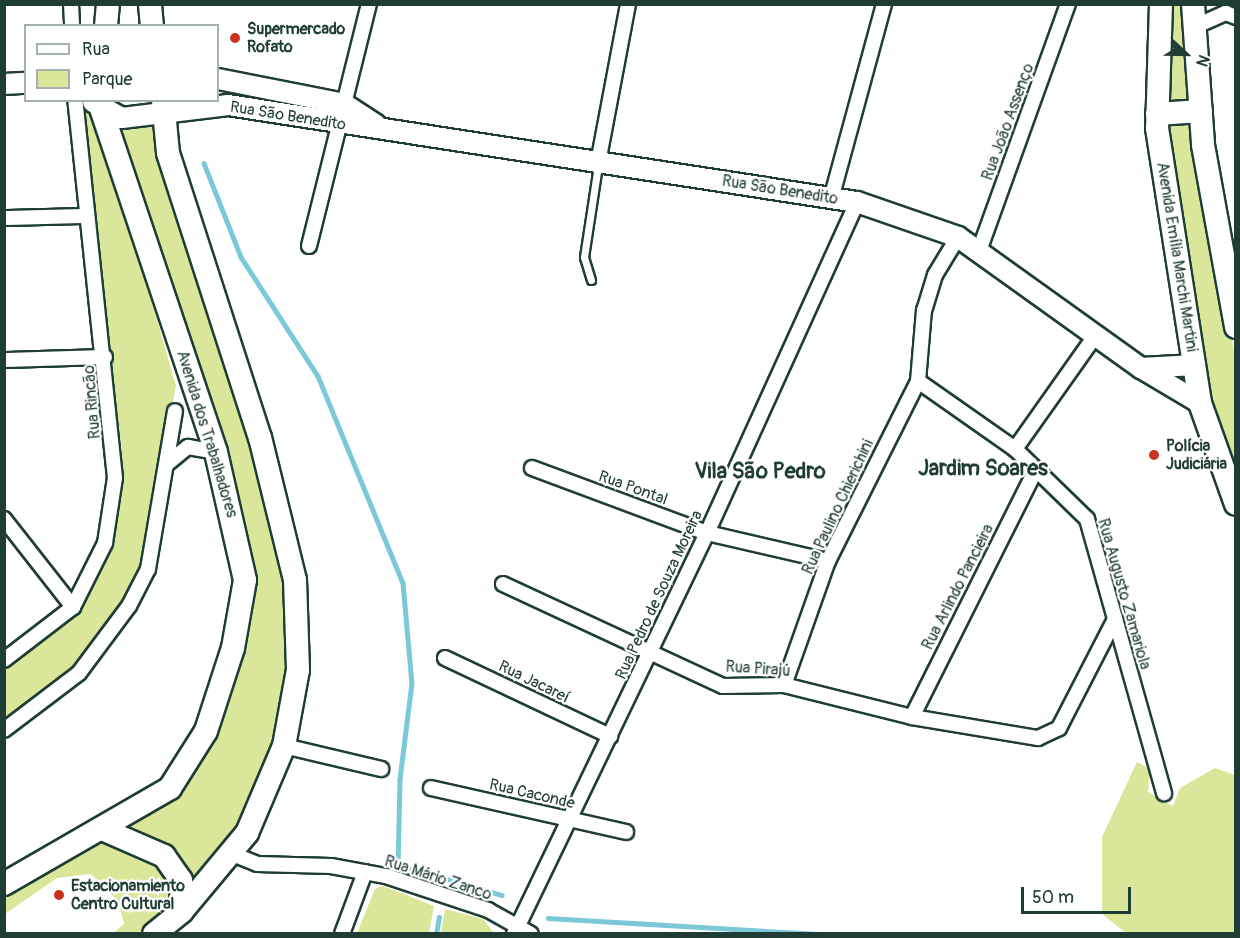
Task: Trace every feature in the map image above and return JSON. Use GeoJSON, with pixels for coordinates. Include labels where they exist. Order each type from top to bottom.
{"type":"FeatureCollection","features":[{"type":"Feature","properties":{"kind":"main road"},"geometry":{"type":"LineString","coordinates":[[106,24],[108,4]]}},
{"type":"Feature","properties":{"kind":"main road"},"geometry":{"type":"LineString","coordinates":[[150,4],[152,24]]}},
{"type":"Feature","properties":{"kind":"main road","name":"Avenida Emília Marchi Martini"},"geometry":{"type":"LineString","coordinates":[[1161,4],[1157,114],[1200,403],[1236,504]]}},
{"type":"Feature","properties":{"kind":"main road"},"geometry":{"type":"LineString","coordinates":[[1192,4],[1201,111],[1236,327]]}},
{"type":"Feature","properties":{"kind":"main road","name":"Rua São Benedito"},"geometry":{"type":"LineString","coordinates":[[219,79],[344,104],[376,125]]}},
{"type":"Feature","properties":{"kind":"main road"},"geometry":{"type":"LineString","coordinates":[[4,84],[24,83]]}},
{"type":"Feature","properties":{"kind":"main road","name":"Rua São Benedito"},"geometry":{"type":"LineString","coordinates":[[96,102],[122,118],[163,105],[228,105],[331,124],[376,125],[598,163],[857,202],[958,237],[1141,368],[1200,403]]}},
{"type":"Feature","properties":{"kind":"main road","name":"Avenida dos Trabalhadores"},"geometry":{"type":"LineString","coordinates":[[4,884],[170,788],[206,731],[232,648],[245,580],[216,452],[96,102]]}},
{"type":"Feature","properties":{"kind":"main road"},"geometry":{"type":"LineString","coordinates":[[331,124],[344,104]]}},
{"type":"Feature","properties":{"kind":"main road"},"geometry":{"type":"LineString","coordinates":[[154,933],[182,911],[247,833],[284,746],[298,670],[295,580],[260,438],[168,153],[163,105]]}},
{"type":"Feature","properties":{"kind":"main road"},"geometry":{"type":"LineString","coordinates":[[1157,114],[1201,111]]}},
{"type":"Feature","properties":{"kind":"main road"},"geometry":{"type":"LineString","coordinates":[[1141,368],[1195,365]]}},
{"type":"Feature","properties":{"kind":"main road"},"geometry":{"type":"LineString","coordinates":[[102,829],[164,856],[181,880],[182,911]]}},
{"type":"Feature","properties":{"kind":"street"},"geometry":{"type":"LineString","coordinates":[[71,4],[72,24]]}},
{"type":"Feature","properties":{"kind":"street"},"geometry":{"type":"LineString","coordinates":[[344,104],[369,4]]}},
{"type":"Feature","properties":{"kind":"street"},"geometry":{"type":"LineString","coordinates":[[598,163],[628,4]]}},
{"type":"Feature","properties":{"kind":"street"},"geometry":{"type":"LineString","coordinates":[[831,199],[884,4]]}},
{"type":"Feature","properties":{"kind":"street","name":"Rua João Assenço"},"geometry":{"type":"LineString","coordinates":[[979,251],[1068,4]]}},
{"type":"Feature","properties":{"kind":"street"},"geometry":{"type":"LineString","coordinates":[[1194,27],[1226,14],[1236,17]]}},
{"type":"Feature","properties":{"kind":"street","name":"Rua Rincão"},"geometry":{"type":"LineString","coordinates":[[4,660],[73,607],[105,543],[115,478],[105,357],[85,216],[75,102]]}},
{"type":"Feature","properties":{"kind":"street"},"geometry":{"type":"LineString","coordinates":[[309,246],[331,124]]}},
{"type":"Feature","properties":{"kind":"street","name":"Rua Pedro de Souza Moreira"},"geometry":{"type":"LineString","coordinates":[[516,931],[707,533],[857,202]]}},
{"type":"Feature","properties":{"kind":"street"},"geometry":{"type":"LineString","coordinates":[[4,218],[85,216]]}},
{"type":"Feature","properties":{"kind":"street"},"geometry":{"type":"LineString","coordinates":[[918,381],[924,310],[935,275],[958,237]]}},
{"type":"Feature","properties":{"kind":"street"},"geometry":{"type":"LineString","coordinates":[[1015,449],[1095,336]]}},
{"type":"Feature","properties":{"kind":"street"},"geometry":{"type":"LineString","coordinates":[[4,360],[105,357]]}},
{"type":"Feature","properties":{"kind":"street","name":"Rua Augusto Zamariola"},"geometry":{"type":"LineString","coordinates":[[918,381],[1015,449],[1034,473],[1087,519],[1164,792]]}},
{"type":"Feature","properties":{"kind":"street","name":"Rua Paulino Chierichini"},"geometry":{"type":"LineString","coordinates":[[784,685],[828,561],[918,381]]}},
{"type":"Feature","properties":{"kind":"street"},"geometry":{"type":"LineString","coordinates":[[4,730],[79,673],[129,606],[148,569],[168,463],[175,411]]}},
{"type":"Feature","properties":{"kind":"street"},"geometry":{"type":"LineString","coordinates":[[168,463],[188,447],[216,452]]}},
{"type":"Feature","properties":{"kind":"street","name":"Rua Pontal"},"geometry":{"type":"LineString","coordinates":[[532,468],[707,533],[828,561]]}},
{"type":"Feature","properties":{"kind":"street","name":"Rua Arlindo Pancieira"},"geometry":{"type":"LineString","coordinates":[[912,717],[1034,473]]}},
{"type":"Feature","properties":{"kind":"street"},"geometry":{"type":"LineString","coordinates":[[4,519],[73,607]]}},
{"type":"Feature","properties":{"kind":"street","name":"Rua Pirajú"},"geometry":{"type":"LineString","coordinates":[[503,584],[723,686],[784,685],[912,717],[1038,738],[1059,729],[1115,619]]}},
{"type":"Feature","properties":{"kind":"street","name":"Rua Jacareí"},"geometry":{"type":"LineString","coordinates":[[445,657],[610,736]]}},
{"type":"Feature","properties":{"kind":"street"},"geometry":{"type":"LineString","coordinates":[[284,746],[381,769]]}},
{"type":"Feature","properties":{"kind":"street","name":"Rua Caconde"},"geometry":{"type":"LineString","coordinates":[[431,788],[626,832]]}},
{"type":"Feature","properties":{"kind":"street","name":"Rua Mário Zanco"},"geometry":{"type":"LineString","coordinates":[[231,853],[257,864],[365,872],[488,910],[516,931],[531,933]]}},
{"type":"Feature","properties":{"kind":"street","name":"Rua Mário Zanco"},"geometry":{"type":"LineString","coordinates":[[342,933],[365,872]]}},
{"type":"Feature","properties":{"kind":"lane"},"geometry":{"type":"LineString","coordinates":[[591,280],[584,257],[598,163]]}},
{"type":"Feature","properties":{"kind":"green space"},"geometry":{"type":"Polygon","coordinates":[[[1169,5],[1186,5],[1194,105],[1161,106],[1169,5]]]}},
{"type":"Feature","properties":{"kind":"green space"},"geometry":{"type":"Polygon","coordinates":[[[81,102],[97,111],[176,386],[144,559],[126,601],[64,680],[5,721],[5,667],[72,616],[103,561],[116,520],[122,449],[88,201],[81,102]]]}},
{"type":"Feature","properties":{"kind":"green space"},"geometry":{"type":"Polygon","coordinates":[[[1195,116],[1235,357],[1235,482],[1206,386],[1167,123],[1195,116]]]}},
{"type":"Feature","properties":{"kind":"green space"},"geometry":{"type":"Polygon","coordinates":[[[158,120],[253,434],[289,581],[292,671],[279,745],[251,813],[188,897],[185,874],[118,830],[206,743],[247,551],[110,127],[131,130],[158,120]]]}},
{"type":"Feature","properties":{"kind":"green space"},"geometry":{"type":"Polygon","coordinates":[[[1137,762],[1150,769],[1148,792],[1173,806],[1180,788],[1215,768],[1235,775],[1235,933],[1126,933],[1102,914],[1102,837],[1137,762]]]}},
{"type":"Feature","properties":{"kind":"green space"},"geometry":{"type":"Polygon","coordinates":[[[103,834],[167,867],[178,908],[147,933],[113,933],[124,924],[118,901],[91,874],[57,878],[5,914],[5,891],[103,834]]]}},
{"type":"Feature","properties":{"kind":"green space"},"geometry":{"type":"Polygon","coordinates":[[[383,886],[434,906],[429,933],[357,933],[375,889],[383,886]]]}},
{"type":"Feature","properties":{"kind":"green space"},"geometry":{"type":"Polygon","coordinates":[[[445,909],[483,919],[494,933],[441,933],[445,909]]]}},
{"type":"Feature","properties":{"kind":"waterway"},"geometry":{"type":"LineString","coordinates":[[204,163],[241,257],[318,376],[403,583],[412,683],[400,780],[398,865],[502,895]]}},
{"type":"Feature","properties":{"kind":"waterway"},"geometry":{"type":"LineString","coordinates":[[436,934],[439,917]]}},
{"type":"Feature","properties":{"kind":"waterway"},"geometry":{"type":"LineString","coordinates":[[548,918],[818,934]]}},
{"type":"Feature","properties":{"kind":"place","name":"Supermercado Rofato"},"geometry":{"type":"Point","coordinates":[235,38]}},
{"type":"Feature","properties":{"kind":"place","name":"Polícia Judiciária"},"geometry":{"type":"Point","coordinates":[1154,455]}},
{"type":"Feature","properties":{"kind":"place","name":"Estacionamiento Centro Cultural"},"geometry":{"type":"Point","coordinates":[59,895]}},
{"type":"Feature","properties":{"kind":"district","name":"Jardim Soares"},"geometry":{"type":"Point","coordinates":[983,469]}},
{"type":"Feature","properties":{"kind":"district","name":"Vila São Pedro"},"geometry":{"type":"Point","coordinates":[760,472]}}]}
